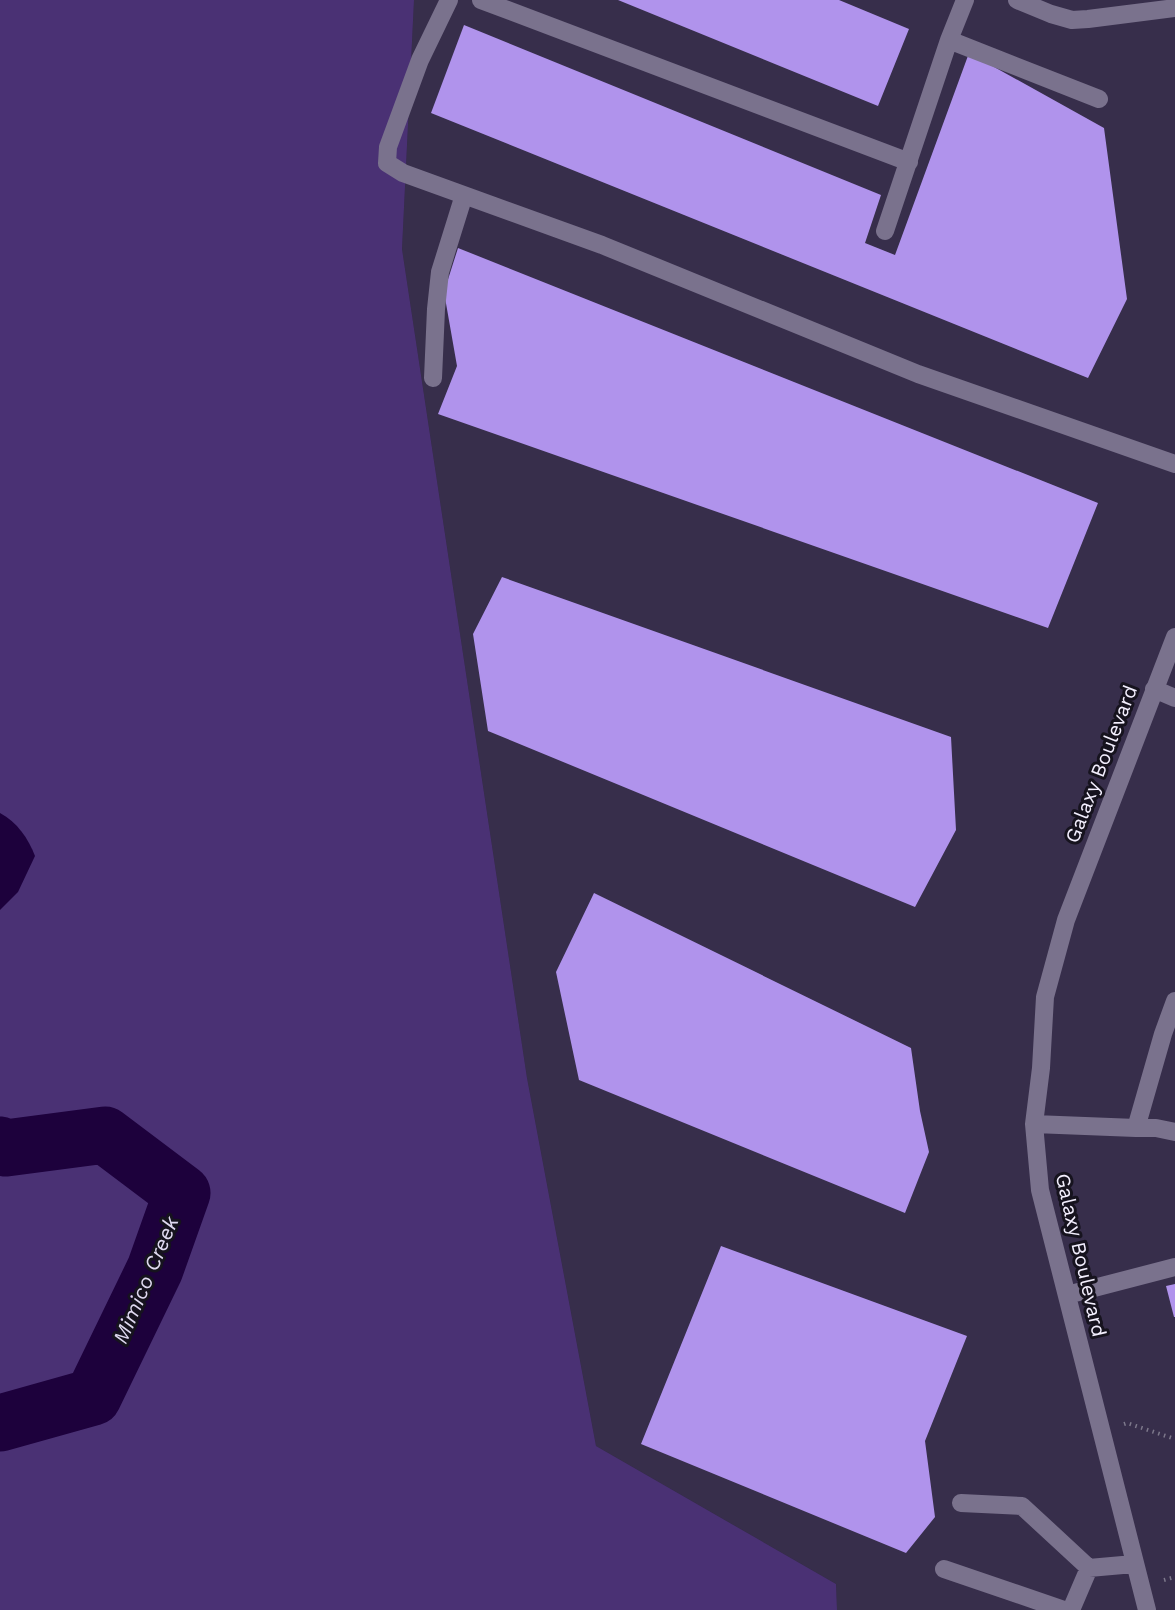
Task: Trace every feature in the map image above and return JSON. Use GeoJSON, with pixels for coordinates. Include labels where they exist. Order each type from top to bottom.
{"type":"FeatureCollection","features":[{"type":"Feature","properties":{"kind":"street"},"geometry":{"type":"LineString","coordinates":[[449,0],[420,60],[388,147],[387,163],[403,173],[602,245],[918,374],[1175,464]]}},
{"type":"Feature","properties":{"kind":"street"},"geometry":{"type":"LineString","coordinates":[[481,0],[909,162]]}},
{"type":"Feature","properties":{"kind":"street"},"geometry":{"type":"LineString","coordinates":[[885,231],[949,40],[965,0]]}},
{"type":"Feature","properties":{"kind":"street"},"geometry":{"type":"LineString","coordinates":[[1017,0],[1072,20],[1175,8]]}},
{"type":"Feature","properties":{"kind":"street"},"geometry":{"type":"LineString","coordinates":[[949,40],[1099,99]]}},
{"type":"Feature","properties":{"kind":"street"},"geometry":{"type":"LineString","coordinates":[[433,378],[440,272],[464,195]]}},
{"type":"Feature","properties":{"kind":"street","name":"Galaxy Boulevard"},"geometry":{"type":"LineString","coordinates":[[1147,1610],[1040,1190],[1034,1124],[1041,1068],[1045,997],[1066,920],[1175,637]]}},
{"type":"Feature","properties":{"kind":"street"},"geometry":{"type":"LineString","coordinates":[[1154,689],[1175,698]]}},
{"type":"Feature","properties":{"kind":"street"},"geometry":{"type":"LineString","coordinates":[[1136,1128],[1175,1001]]}},
{"type":"Feature","properties":{"kind":"street"},"geometry":{"type":"LineString","coordinates":[[1034,1124],[1156,1128],[1175,1132]]}},
{"type":"Feature","properties":{"kind":"street"},"geometry":{"type":"LineString","coordinates":[[1067,1295],[1175,1267]]}},
{"type":"Feature","properties":{"kind":"street"},"geometry":{"type":"LineString","coordinates":[[961,1503],[1022,1506],[1089,1568],[1134,1564]]}},
{"type":"Feature","properties":{"kind":"street"},"geometry":{"type":"LineString","coordinates":[[1071,1610],[1089,1568]]}},
{"type":"Feature","properties":{"kind":"street"},"geometry":{"type":"LineString","coordinates":[[944,1569],[1064,1610]]}},
{"type":"Feature","properties":{"kind":"path"},"geometry":{"type":"LineString","coordinates":[[1100,1427],[1127,1424],[1175,1439]]}},
{"type":"Feature","properties":{"kind":"shaded area"},"geometry":{"type":"Polygon","coordinates":[[[0,0],[414,0],[402,249],[527,1078],[596,1446],[836,1584],[837,1610],[0,1610],[0,0]]]}},
{"type":"Feature","properties":{"kind":"shaded area"},"geometry":{"type":"Polygon","coordinates":[[[414,0],[1175,0],[1175,1610],[837,1610],[836,1584],[596,1446],[527,1078],[402,249],[414,0]]]}},
{"type":"Feature","properties":{"kind":"shaded area"},"geometry":{"type":"Polygon","coordinates":[[[0,813],[21,831],[35,856],[18,892],[0,910],[0,813]]]}},
{"type":"Feature","properties":{"kind":"building"},"geometry":{"type":"Polygon","coordinates":[[[618,0],[839,0],[909,29],[878,106],[618,0]]]}},
{"type":"Feature","properties":{"kind":"building"},"geometry":{"type":"Polygon","coordinates":[[[464,25],[881,195],[865,243],[895,255],[969,53],[1104,128],[1127,299],[1088,378],[431,113],[464,25]]]}},
{"type":"Feature","properties":{"kind":"building"},"geometry":{"type":"Polygon","coordinates":[[[458,248],[1098,503],[1048,628],[438,414],[457,366],[444,292],[458,248]]]}},
{"type":"Feature","properties":{"kind":"building"},"geometry":{"type":"Polygon","coordinates":[[[502,577],[951,737],[956,830],[915,907],[488,731],[473,634],[502,577]]]}},
{"type":"Feature","properties":{"kind":"building"},"geometry":{"type":"Polygon","coordinates":[[[594,893],[911,1048],[920,1111],[929,1152],[905,1213],[579,1080],[556,972],[594,893]]]}},
{"type":"Feature","properties":{"kind":"building"},"geometry":{"type":"Polygon","coordinates":[[[721,1246],[967,1336],[925,1441],[935,1517],[906,1553],[641,1444],[721,1246]]]}},
{"type":"Feature","properties":{"kind":"building"},"geometry":{"type":"Polygon","coordinates":[[[1175,1284],[1175,1317],[1174,1317],[1166,1286],[1175,1284]]]}},
{"type":"Feature","properties":{"kind":"waterway","name":"Mimico Creek"},"geometry":{"type":"LineString","coordinates":[[0,1145],[6,1148],[105,1135],[182,1193],[155,1269],[93,1397],[0,1423]]}}]}
